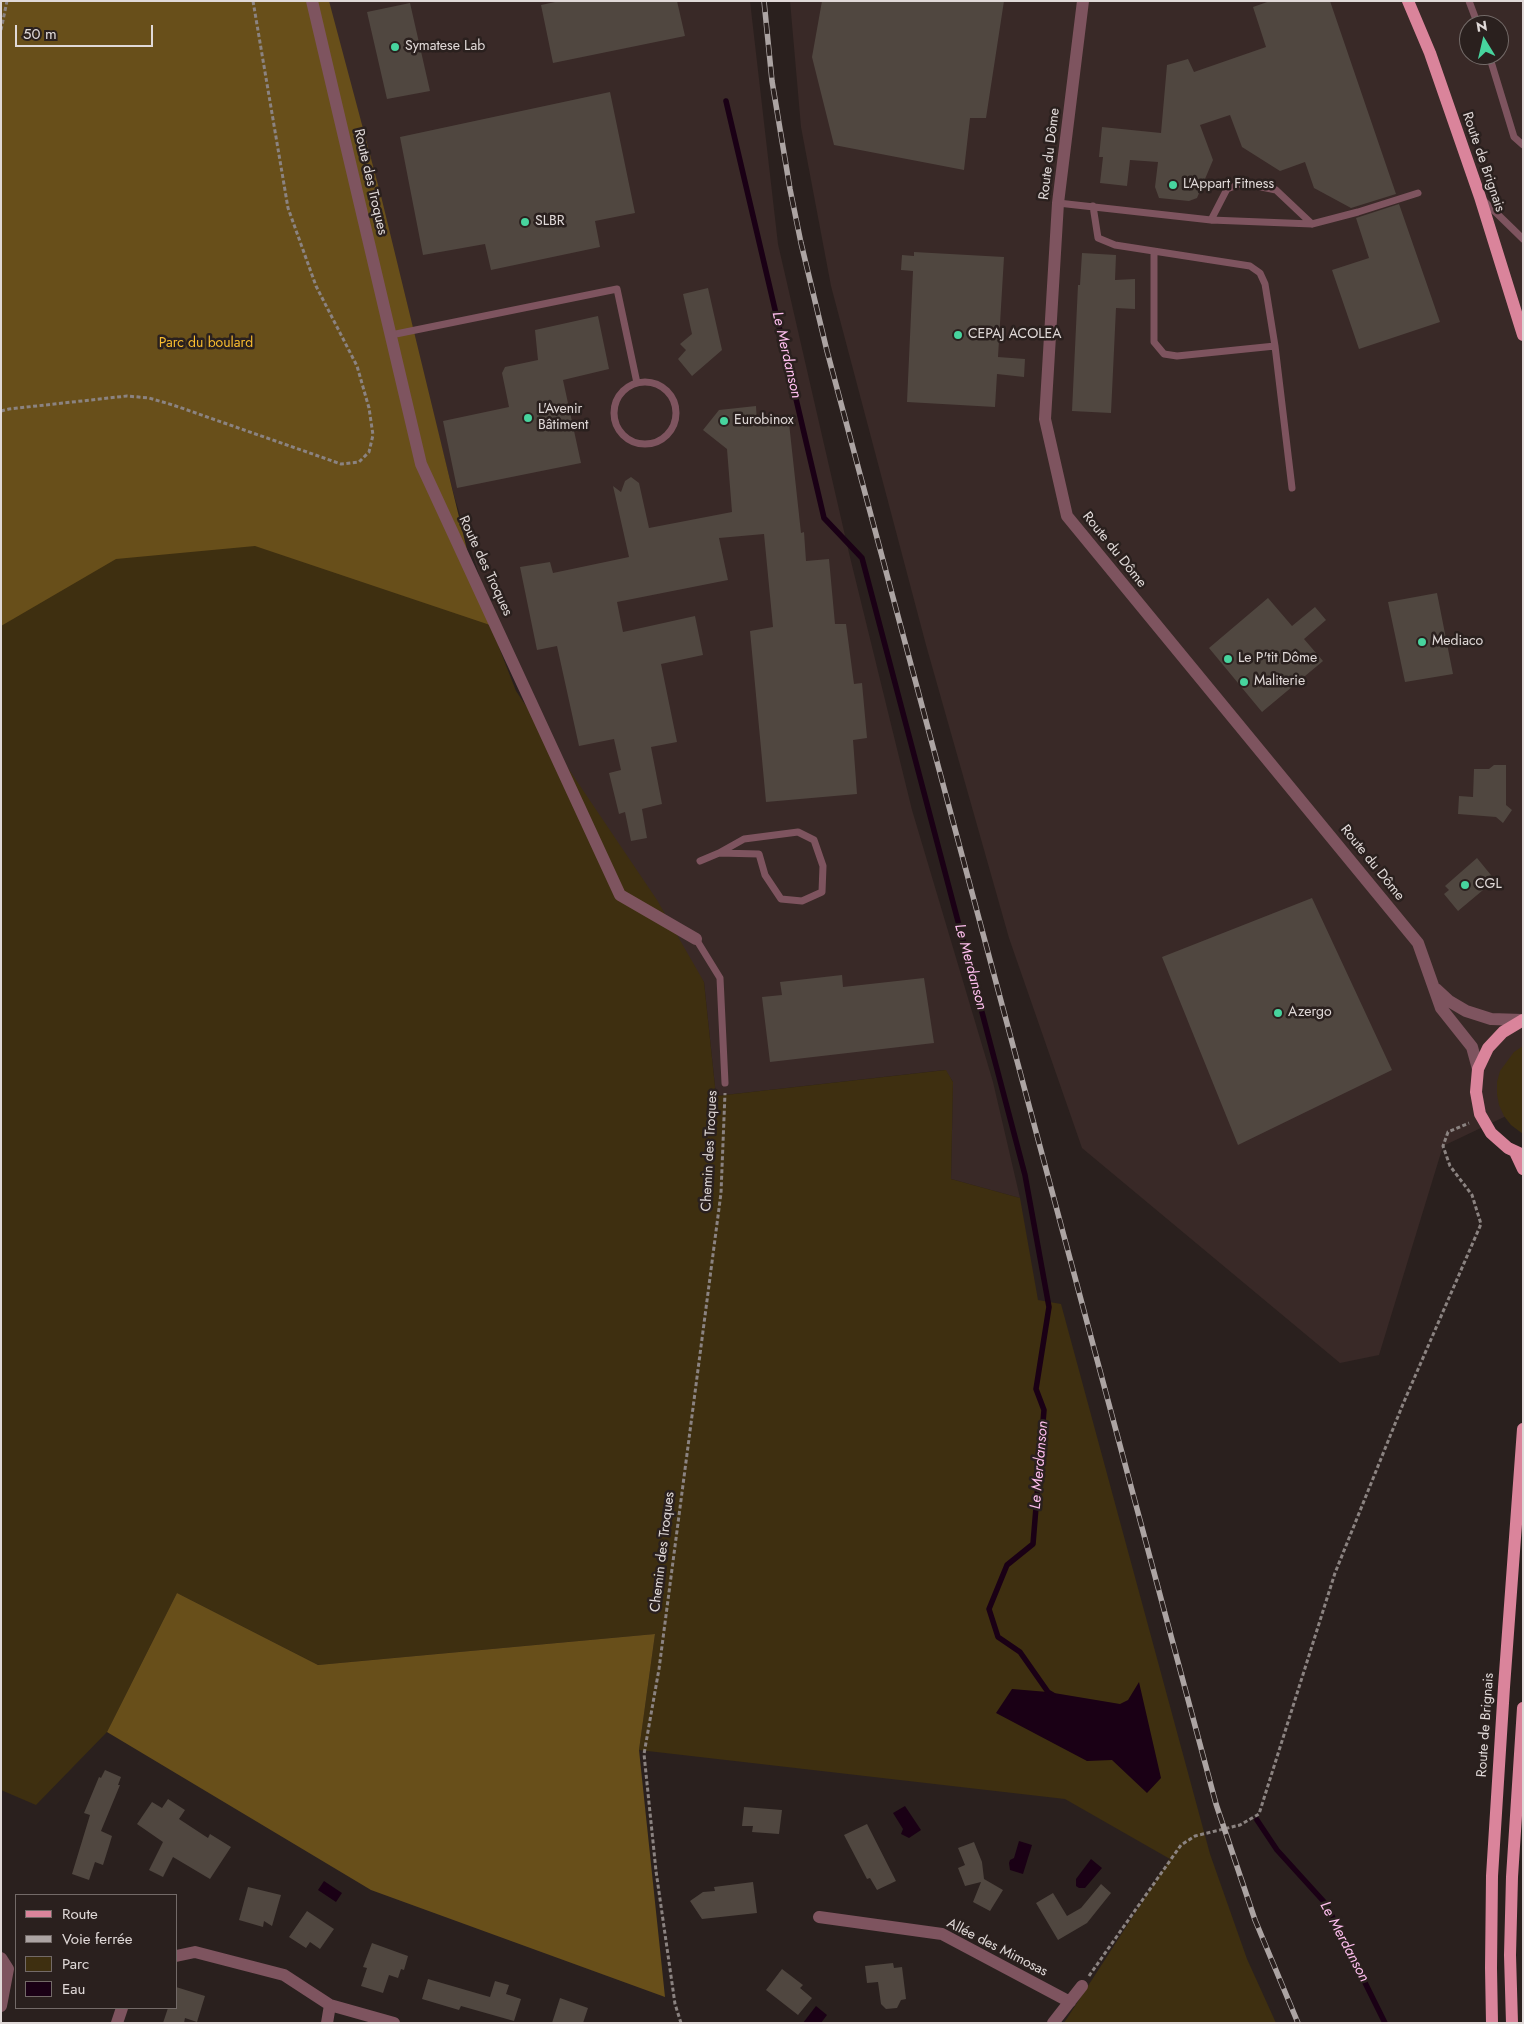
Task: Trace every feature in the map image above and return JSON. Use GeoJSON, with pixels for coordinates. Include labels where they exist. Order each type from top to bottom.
{"type":"FeatureCollection","features":[{"type":"Feature","properties":{"kind":"main road","name":"Route de Brignais"},"geometry":{"type":"LineString","coordinates":[[1408,1],[1430,53],[1480,197],[1523,335]]}},
{"type":"Feature","properties":{"kind":"main road"},"geometry":{"type":"LineString","coordinates":[[1522,1020],[1503,1032],[1488,1048],[1478,1069],[1476,1092],[1480,1114],[1491,1133],[1508,1148],[1519,1154],[1523,1169]]}},
{"type":"Feature","properties":{"kind":"main road","name":"Route de Brignais"},"geometry":{"type":"LineString","coordinates":[[1492,2023],[1492,1876],[1523,1429]]}},
{"type":"Feature","properties":{"kind":"main road"},"geometry":{"type":"LineString","coordinates":[[1512,2023],[1510,1955],[1512,1877],[1523,1708]]}},
{"type":"Feature","properties":{"kind":"street","name":"Route des Troques"},"geometry":{"type":"LineString","coordinates":[[312,1],[421,464],[620,896],[696,939]]}},
{"type":"Feature","properties":{"kind":"street","name":"Route du Dôme"},"geometry":{"type":"LineString","coordinates":[[1083,1],[1058,203],[1045,419],[1067,516],[1418,943],[1441,1008],[1472,1047],[1478,1069]]}},
{"type":"Feature","properties":{"kind":"street","name":"Route du Dôme"},"geometry":{"type":"LineString","coordinates":[[1435,989],[1449,1002],[1466,1012],[1491,1020],[1522,1020]]}},
{"type":"Feature","properties":{"kind":"street","name":"Allée des Mimosas"},"geometry":{"type":"LineString","coordinates":[[819,1917],[942,1934],[1070,2002]]}},
{"type":"Feature","properties":{"kind":"street"},"geometry":{"type":"LineString","coordinates":[[178,1956],[195,1952],[284,1975],[330,2005],[394,2023]]}},
{"type":"Feature","properties":{"kind":"street"},"geometry":{"type":"LineString","coordinates":[[1,1958],[8,1969],[1,2006]]}},
{"type":"Feature","properties":{"kind":"street"},"geometry":{"type":"LineString","coordinates":[[1053,2023],[1082,1986]]}},
{"type":"Feature","properties":{"kind":"street"},"geometry":{"type":"LineString","coordinates":[[327,2023],[330,2005]]}},
{"type":"Feature","properties":{"kind":"street"},"geometry":{"type":"LineString","coordinates":[[117,2023],[122,2009]]}},
{"type":"Feature","properties":{"kind":"lane"},"geometry":{"type":"LineString","coordinates":[[1469,1],[1474,15]]}},
{"type":"Feature","properties":{"kind":"lane"},"geometry":{"type":"LineString","coordinates":[[1492,65],[1514,137],[1523,145]]}},
{"type":"Feature","properties":{"kind":"lane"},"geometry":{"type":"LineString","coordinates":[[1211,220],[1227,188],[1242,183],[1276,190],[1312,224]]}},
{"type":"Feature","properties":{"kind":"lane"},"geometry":{"type":"LineString","coordinates":[[1058,203],[1211,220],[1312,224],[1418,193]]}},
{"type":"Feature","properties":{"kind":"lane"},"geometry":{"type":"LineString","coordinates":[[1480,197],[1523,238]]}},
{"type":"Feature","properties":{"kind":"lane"},"geometry":{"type":"LineString","coordinates":[[1093,206],[1098,238],[1115,244],[1250,266],[1260,273],[1265,284],[1292,488]]}},
{"type":"Feature","properties":{"kind":"lane"},"geometry":{"type":"LineString","coordinates":[[1154,251],[1154,342],[1164,354],[1177,356],[1274,346]]}},
{"type":"Feature","properties":{"kind":"lane"},"geometry":{"type":"LineString","coordinates":[[391,335],[617,289],[637,383]]}},
{"type":"Feature","properties":{"kind":"lane"},"geometry":{"type":"LineString","coordinates":[[637,383],[658,384],[673,398],[676,408],[676,419],[666,437],[647,445],[627,440],[615,424],[613,413],[617,398],[628,387],[637,383]]}},
{"type":"Feature","properties":{"kind":"lane"},"geometry":{"type":"LineString","coordinates":[[700,861],[744,839],[798,832],[814,840],[824,866],[822,892],[802,901],[781,899],[765,875],[759,854],[719,853]]}},
{"type":"Feature","properties":{"kind":"lane","name":"Route des Troques"},"geometry":{"type":"LineString","coordinates":[[696,939],[720,978],[725,1083]]}},
{"type":"Feature","properties":{"kind":"path"},"geometry":{"type":"LineString","coordinates":[[1,30],[7,1]]}},
{"type":"Feature","properties":{"kind":"path"},"geometry":{"type":"LineString","coordinates":[[1,411],[10,408],[127,396],[149,398],[341,464],[358,462],[369,452],[373,435],[369,408],[357,366],[316,286],[288,208],[253,1]]}},
{"type":"Feature","properties":{"kind":"path","name":"Chemin des Troques"},"geometry":{"type":"LineString","coordinates":[[681,2023],[675,2004],[656,1871],[644,1754],[659,1669],[721,1193],[725,1083]]}},
{"type":"Feature","properties":{"kind":"path"},"geometry":{"type":"LineString","coordinates":[[1082,1986],[1181,1845],[1195,1836],[1240,1825],[1258,1814],[1335,1573],[1404,1404],[1481,1224],[1472,1195],[1450,1166],[1443,1146],[1448,1132],[1468,1124],[1480,1114]]}},
{"type":"Feature","properties":{"kind":"shaded area"},"geometry":{"type":"Polygon","coordinates":[[[326,1],[750,1],[778,244],[849,553],[912,810],[993,1082],[1020,1198],[951,1179],[953,1082],[945,1070],[716,1096],[704,982],[615,919],[494,622],[455,499],[326,1]]]}},
{"type":"Feature","properties":{"kind":"shaded area"},"geometry":{"type":"Polygon","coordinates":[[[790,1],[1523,1],[1523,1108],[1443,1146],[1379,1355],[1340,1363],[1082,1148],[1009,938],[926,645],[831,286],[801,127],[790,1]]]}},
{"type":"Feature","properties":{"kind":"green space"},"geometry":{"type":"Polygon","coordinates":[[[1,1],[477,591],[516,691],[657,900],[704,982],[716,1096],[946,1070],[953,1082],[951,1179],[1020,1198],[1038,1300],[1061,1304],[1210,1854],[1247,1959],[1276,2023],[1064,2023],[1170,1859],[1065,1799],[639,1750],[655,1634],[318,1665],[177,1593],[107,1732],[36,1805],[1,1790],[1,1]]]}},
{"type":"Feature","properties":{"kind":"green space","name":"Parc du boulard"},"geometry":{"type":"Polygon","coordinates":[[[1,1],[329,1],[381,196],[477,591],[490,625],[255,546],[116,559],[1,626],[1,1]]]}},
{"type":"Feature","properties":{"kind":"green space"},"geometry":{"type":"Polygon","coordinates":[[[1523,1046],[1523,1134],[1511,1125],[1504,1116],[1499,1105],[1497,1082],[1500,1071],[1514,1052],[1523,1046]]]}},
{"type":"Feature","properties":{"kind":"green space"},"geometry":{"type":"Polygon","coordinates":[[[177,1593],[318,1665],[655,1634],[639,1750],[665,1997],[371,1890],[107,1732],[177,1593]]]}},
{"type":"Feature","properties":{"kind":"water"},"geometry":{"type":"Polygon","coordinates":[[[1139,1682],[1161,1778],[1147,1793],[1112,1760],[1087,1761],[996,1713],[1012,1689],[1048,1692],[1120,1704],[1128,1700],[1139,1682]]]}},
{"type":"Feature","properties":{"kind":"water"},"geometry":{"type":"Polygon","coordinates":[[[905,1806],[921,1830],[909,1838],[901,1834],[903,1829],[893,1813],[905,1806]]]}},
{"type":"Feature","properties":{"kind":"water"},"geometry":{"type":"Polygon","coordinates":[[[1019,1841],[1032,1845],[1023,1874],[1010,1870],[1009,1863],[1014,1858],[1019,1841]]]}},
{"type":"Feature","properties":{"kind":"water"},"geometry":{"type":"Polygon","coordinates":[[[1091,1859],[1102,1868],[1085,1888],[1079,1888],[1076,1886],[1076,1879],[1091,1859]]]}},
{"type":"Feature","properties":{"kind":"water"},"geometry":{"type":"Polygon","coordinates":[[[324,1881],[342,1893],[336,1902],[318,1890],[324,1881]]]}},
{"type":"Feature","properties":{"kind":"water"},"geometry":{"type":"Polygon","coordinates":[[[816,2006],[827,2015],[821,2023],[803,2023],[816,2006]]]}},
{"type":"Feature","properties":{"kind":"building"},"geometry":{"type":"Polygon","coordinates":[[[560,1],[677,1],[685,36],[553,63],[541,5],[560,1]]]}},
{"type":"Feature","properties":{"kind":"building"},"geometry":{"type":"Polygon","coordinates":[[[822,1],[1004,1],[986,118],[970,118],[964,170],[834,145],[812,57],[822,1]]]}},
{"type":"Feature","properties":{"kind":"building"},"geometry":{"type":"Polygon","coordinates":[[[1270,1],[1330,1],[1396,194],[1351,208],[1314,188],[1305,162],[1280,171],[1242,147],[1230,115],[1200,125],[1213,160],[1197,198],[1189,201],[1159,198],[1155,187],[1158,162],[1130,160],[1127,186],[1100,183],[1103,157],[1099,157],[1102,127],[1161,133],[1167,65],[1188,59],[1194,72],[1266,47],[1253,7],[1270,1]]]}},
{"type":"Feature","properties":{"kind":"building"},"geometry":{"type":"Polygon","coordinates":[[[410,3],[430,91],[387,99],[367,12],[410,3]]]}},
{"type":"Feature","properties":{"kind":"building"},"geometry":{"type":"Polygon","coordinates":[[[610,92],[635,213],[595,221],[600,247],[491,270],[485,244],[423,255],[400,137],[610,92]]]}},
{"type":"Feature","properties":{"kind":"building"},"geometry":{"type":"Polygon","coordinates":[[[1399,204],[1440,322],[1359,349],[1332,270],[1369,258],[1356,218],[1399,204]]]}},
{"type":"Feature","properties":{"kind":"building"},"geometry":{"type":"Polygon","coordinates":[[[914,252],[1004,257],[998,357],[1025,359],[1024,377],[997,374],[995,407],[907,402],[913,271],[901,270],[902,255],[914,256],[914,252]]]}},
{"type":"Feature","properties":{"kind":"building"},"geometry":{"type":"Polygon","coordinates":[[[1082,253],[1116,255],[1115,280],[1135,279],[1135,309],[1116,308],[1111,413],[1072,411],[1078,285],[1080,285],[1082,253]]]}},
{"type":"Feature","properties":{"kind":"building"},"geometry":{"type":"Polygon","coordinates":[[[708,288],[722,350],[692,376],[678,359],[686,350],[680,344],[692,334],[683,294],[708,288]]]}},
{"type":"Feature","properties":{"kind":"building"},"geometry":{"type":"Polygon","coordinates":[[[598,316],[609,369],[563,380],[581,463],[457,488],[443,421],[509,407],[502,373],[505,367],[538,360],[535,330],[598,316]]]}},
{"type":"Feature","properties":{"kind":"building"},"geometry":{"type":"Polygon","coordinates":[[[756,406],[757,424],[789,423],[801,533],[804,532],[806,561],[829,559],[835,624],[846,624],[854,684],[862,683],[867,738],[853,740],[857,794],[766,802],[750,631],[773,627],[764,534],[719,538],[728,580],[617,602],[623,632],[695,616],[703,655],[661,664],[677,742],[651,747],[662,804],[642,809],[647,838],[631,841],[625,812],[619,814],[609,773],[621,770],[614,739],[579,746],[557,646],[537,650],[520,567],[550,562],[553,573],[629,557],[613,486],[621,492],[625,481],[631,477],[639,483],[649,528],[732,512],[727,449],[703,430],[719,410],[756,406]]]}},
{"type":"Feature","properties":{"kind":"building"},"geometry":{"type":"Polygon","coordinates":[[[1437,593],[1453,674],[1405,682],[1388,602],[1437,593]]]}},
{"type":"Feature","properties":{"kind":"building"},"geometry":{"type":"Polygon","coordinates":[[[1268,598],[1292,626],[1315,607],[1326,620],[1304,639],[1323,661],[1262,712],[1209,648],[1268,598]]]}},
{"type":"Feature","properties":{"kind":"building"},"geometry":{"type":"Polygon","coordinates":[[[1494,765],[1506,765],[1506,805],[1512,810],[1503,823],[1496,817],[1458,814],[1459,796],[1473,797],[1474,769],[1489,769],[1494,765]]]}},
{"type":"Feature","properties":{"kind":"building"},"geometry":{"type":"Polygon","coordinates":[[[1477,858],[1495,880],[1458,911],[1444,894],[1449,890],[1445,886],[1477,858]]]}},
{"type":"Feature","properties":{"kind":"building"},"geometry":{"type":"Polygon","coordinates":[[[1312,898],[1392,1070],[1238,1145],[1162,957],[1312,898]]]}},
{"type":"Feature","properties":{"kind":"building"},"geometry":{"type":"Polygon","coordinates":[[[842,975],[843,987],[924,978],[934,1043],[770,1062],[762,997],[782,995],[780,982],[842,975]]]}},
{"type":"Feature","properties":{"kind":"building"},"geometry":{"type":"Polygon","coordinates":[[[105,1770],[121,1777],[118,1785],[120,1785],[101,1831],[112,1836],[103,1865],[95,1862],[89,1880],[72,1874],[90,1815],[84,1813],[99,1777],[101,1778],[105,1770]]]}},
{"type":"Feature","properties":{"kind":"building"},"geometry":{"type":"Polygon","coordinates":[[[168,1799],[185,1810],[179,1819],[208,1838],[210,1834],[231,1847],[210,1879],[173,1857],[163,1877],[149,1870],[163,1842],[137,1824],[152,1802],[162,1808],[168,1799]]]}},
{"type":"Feature","properties":{"kind":"building"},"geometry":{"type":"Polygon","coordinates":[[[744,1807],[782,1810],[779,1834],[752,1832],[753,1826],[742,1826],[744,1807]]]}},
{"type":"Feature","properties":{"kind":"building"},"geometry":{"type":"Polygon","coordinates":[[[867,1824],[896,1881],[877,1890],[870,1878],[867,1879],[844,1835],[867,1824]]]}},
{"type":"Feature","properties":{"kind":"building"},"geometry":{"type":"Polygon","coordinates":[[[974,1842],[982,1862],[984,1879],[1003,1890],[990,1911],[973,1902],[981,1882],[965,1886],[958,1868],[965,1865],[958,1848],[974,1842]]]}},
{"type":"Feature","properties":{"kind":"building"},"geometry":{"type":"Polygon","coordinates":[[[753,1882],[757,1913],[702,1919],[690,1901],[703,1892],[715,1891],[714,1887],[753,1882]]]}},
{"type":"Feature","properties":{"kind":"building"},"geometry":{"type":"Polygon","coordinates":[[[1101,1884],[1111,1893],[1087,1923],[1058,1940],[1036,1903],[1053,1893],[1067,1916],[1081,1908],[1101,1884]]]}},
{"type":"Feature","properties":{"kind":"building"},"geometry":{"type":"Polygon","coordinates":[[[248,1887],[281,1895],[272,1926],[264,1921],[263,1927],[239,1920],[248,1887]]]}},
{"type":"Feature","properties":{"kind":"building"},"geometry":{"type":"Polygon","coordinates":[[[307,1911],[334,1929],[320,1949],[310,1942],[306,1948],[289,1937],[307,1911]]]}},
{"type":"Feature","properties":{"kind":"building"},"geometry":{"type":"Polygon","coordinates":[[[372,1943],[408,1956],[404,1970],[401,1969],[398,1978],[389,1975],[383,1993],[361,1986],[367,1968],[363,1967],[372,1943]]]}},
{"type":"Feature","properties":{"kind":"building"},"geometry":{"type":"Polygon","coordinates":[[[893,1963],[894,1968],[902,1967],[906,1999],[901,2000],[897,2008],[886,2009],[881,2004],[878,1982],[867,1983],[865,1966],[893,1963]]]}},
{"type":"Feature","properties":{"kind":"building"},"geometry":{"type":"Polygon","coordinates":[[[782,1969],[803,1985],[800,1988],[812,1998],[798,2015],[766,1990],[782,1969]]]}},
{"type":"Feature","properties":{"kind":"building"},"geometry":{"type":"Polygon","coordinates":[[[428,1979],[490,1997],[495,1981],[509,1985],[506,1994],[521,1999],[514,2021],[461,2006],[459,2010],[422,1999],[428,1979]]]}},
{"type":"Feature","properties":{"kind":"building"},"geometry":{"type":"Polygon","coordinates":[[[178,1988],[205,1996],[197,2022],[185,2018],[184,2023],[163,2023],[168,2009],[178,2009],[178,1988]]]}},
{"type":"Feature","properties":{"kind":"building"},"geometry":{"type":"Polygon","coordinates":[[[560,1998],[588,2008],[583,2023],[552,2023],[560,1998]]]}},
{"type":"Feature","properties":{"kind":"waterway","name":"Le Merdanson"},"geometry":{"type":"LineString","coordinates":[[726,101],[824,518],[862,558],[1025,1175],[1049,1307],[1036,1389],[1044,1410],[1033,1544],[1007,1565],[989,1609],[998,1637],[1020,1652],[1048,1692],[1053,1695]]}},
{"type":"Feature","properties":{"kind":"waterway","name":"Le Merdanson"},"geometry":{"type":"LineString","coordinates":[[1257,1820],[1277,1850],[1326,1904],[1385,2023]]}},
{"type":"Feature","properties":{"kind":"railway"},"geometry":{"type":"LineString","coordinates":[[764,1],[772,81],[790,189],[827,351],[1216,1804],[1255,1920],[1298,2023]]}},
{"type":"Feature","properties":{"kind":"place","name":"Symatese Lab"},"geometry":{"type":"Point","coordinates":[395,47]}},
{"type":"Feature","properties":{"kind":"place","name":"L'Appart Fitness"},"geometry":{"type":"Point","coordinates":[1173,185]}},
{"type":"Feature","properties":{"kind":"place","name":"SLBR"},"geometry":{"type":"Point","coordinates":[525,222]}},
{"type":"Feature","properties":{"kind":"place","name":"CEPAJ ACOLEA"},"geometry":{"type":"Point","coordinates":[958,335]}},
{"type":"Feature","properties":{"kind":"place","name":"L'Avenir Bâtiment"},"geometry":{"type":"Point","coordinates":[528,418]}},
{"type":"Feature","properties":{"kind":"place","name":"Eurobinox"},"geometry":{"type":"Point","coordinates":[724,421]}},
{"type":"Feature","properties":{"kind":"place","name":"Mediaco"},"geometry":{"type":"Point","coordinates":[1422,642]}},
{"type":"Feature","properties":{"kind":"place","name":"Le P'tit Dôme"},"geometry":{"type":"Point","coordinates":[1228,659]}},
{"type":"Feature","properties":{"kind":"place","name":"Maliterie"},"geometry":{"type":"Point","coordinates":[1244,682]}},
{"type":"Feature","properties":{"kind":"place","name":"CGL"},"geometry":{"type":"Point","coordinates":[1465,885]}},
{"type":"Feature","properties":{"kind":"place","name":"Azergo"},"geometry":{"type":"Point","coordinates":[1278,1013]}}]}
